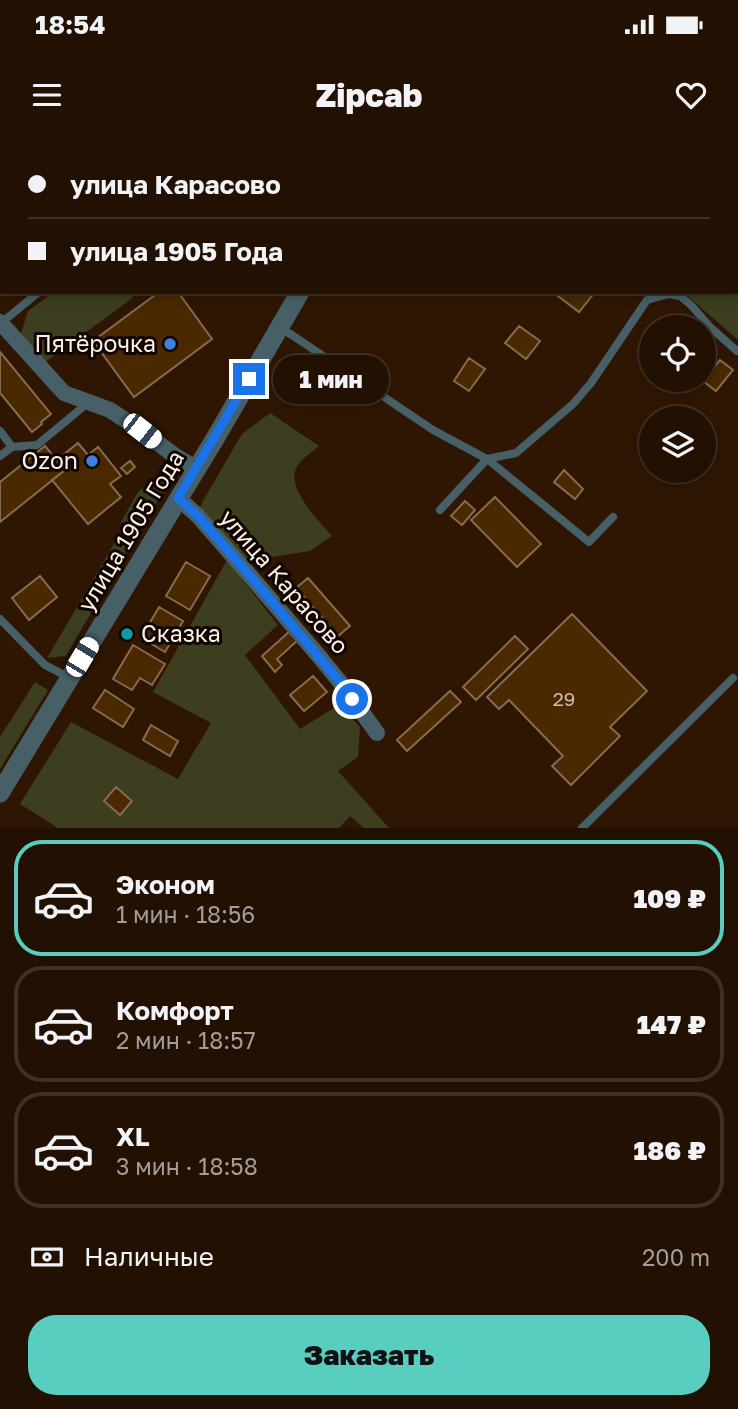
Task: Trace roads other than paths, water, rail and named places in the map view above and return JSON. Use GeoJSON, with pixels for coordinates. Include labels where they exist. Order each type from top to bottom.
{"type":"FeatureCollection","features":[{"type":"Feature","properties":{"kind":"street","name":"улица 1905 Года"},"geometry":{"type":"LineString","coordinates":[[0,793],[197,469],[299,294]]}},
{"type":"Feature","properties":{"kind":"street"},"geometry":{"type":"LineString","coordinates":[[0,322],[64,393],[110,410],[197,469]]}},
{"type":"Feature","properties":{"kind":"street","name":"улица Карасово"},"geometry":{"type":"LineString","coordinates":[[178,498],[207,526],[318,655],[377,733]]}},
{"type":"Feature","properties":{"kind":"lane"},"geometry":{"type":"LineString","coordinates":[[0,322],[36,294]]}},
{"type":"Feature","properties":{"kind":"lane"},"geometry":{"type":"LineString","coordinates":[[440,509],[487,459],[516,453],[573,404],[591,383],[648,300],[669,294],[680,296],[737,351]]}},
{"type":"Feature","properties":{"kind":"lane"},"geometry":{"type":"LineString","coordinates":[[278,328],[433,430],[487,459],[589,542],[613,517]]}},
{"type":"Feature","properties":{"kind":"lane"},"geometry":{"type":"LineString","coordinates":[[0,456],[12,447],[37,445],[89,401]]}},
{"type":"Feature","properties":{"kind":"lane"},"geometry":{"type":"LineString","coordinates":[[0,431],[12,447]]}},
{"type":"Feature","properties":{"kind":"lane"},"geometry":{"type":"LineString","coordinates":[[0,619],[45,665],[70,678]]}},
{"type":"Feature","properties":{"kind":"lane"},"geometry":{"type":"LineString","coordinates":[[582,828],[733,678]]}},
{"type":"Feature","properties":{"kind":"place","name":"Пятёрочка"},"geometry":{"type":"Point","coordinates":[170,344]}},
{"type":"Feature","properties":{"kind":"place","name":"Ozon"},"geometry":{"type":"Point","coordinates":[92,461]}},
{"type":"Feature","properties":{"kind":"place","name":"Сказка"},"geometry":{"type":"Point","coordinates":[127,634]}}]}
